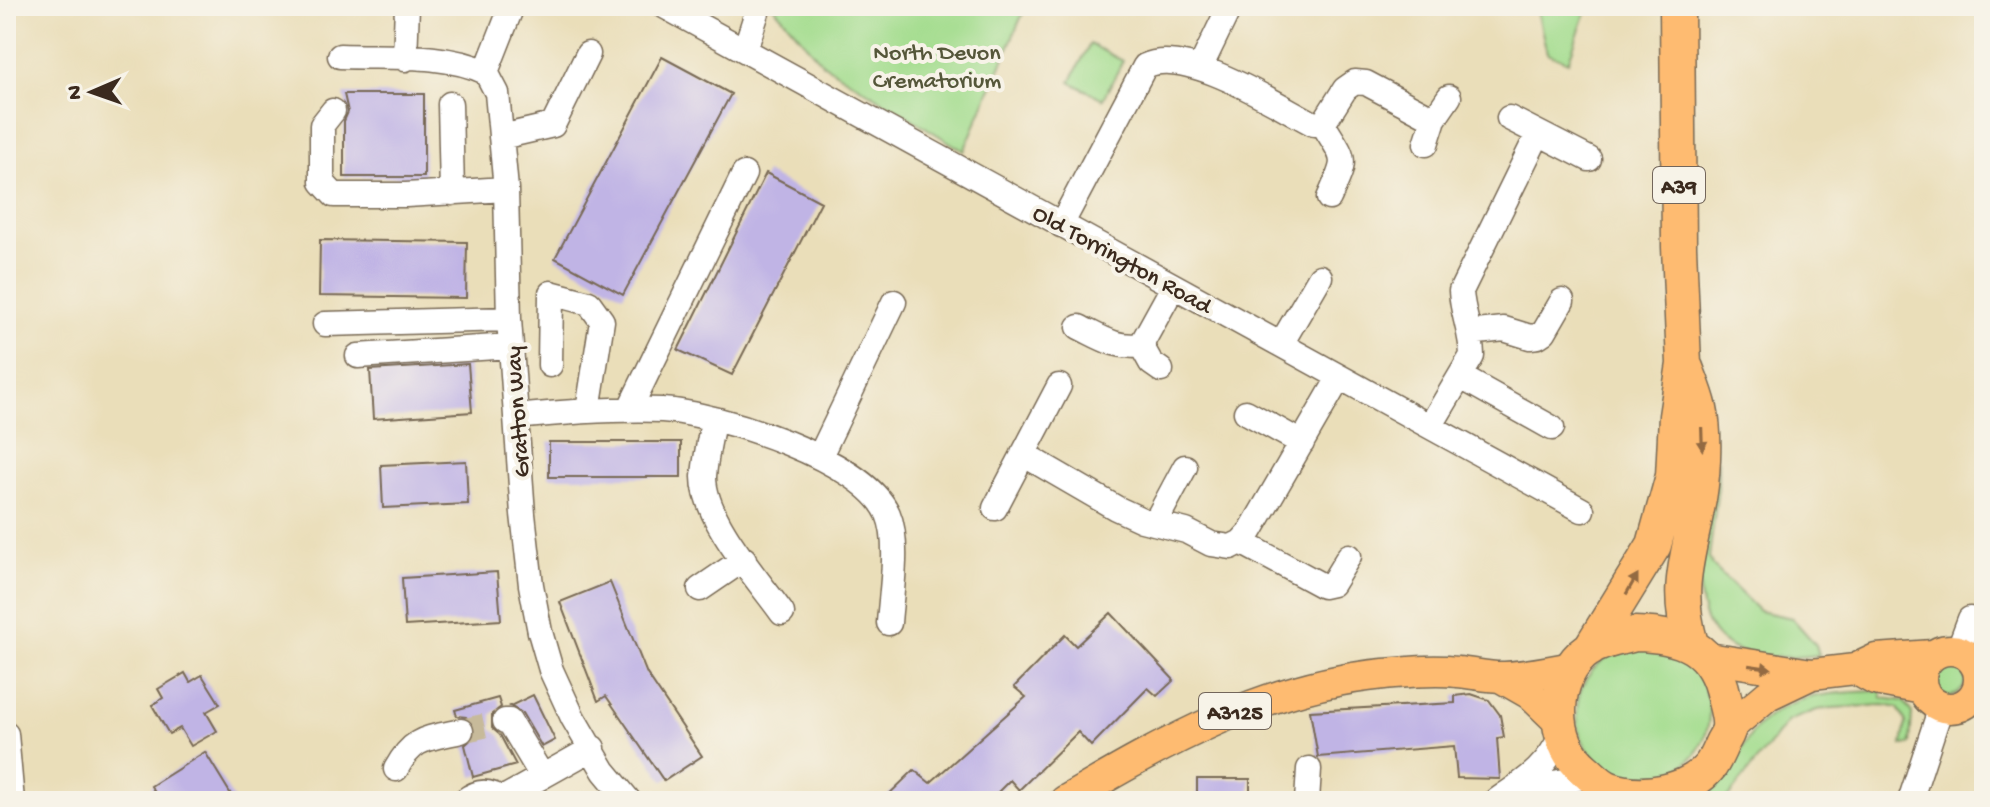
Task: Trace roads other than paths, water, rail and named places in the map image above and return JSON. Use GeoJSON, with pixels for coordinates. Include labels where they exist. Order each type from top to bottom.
{"type":"FeatureCollection","features":[{"type":"Feature","properties":{"kind":"highway","name":"A39"},"geometry":{"type":"LineString","coordinates":[[1581,658],[1654,545],[1673,476],[1676,416],[1684,364],[1679,247],[1677,6]]}},
{"type":"Feature","properties":{"kind":"highway","name":"A39"},"geometry":{"type":"LineString","coordinates":[[1684,364],[1701,411],[1702,454],[1698,507],[1685,556],[1682,591],[1685,622],[1700,651]]}},
{"type":"Feature","properties":{"kind":"highway"},"geometry":{"type":"LineString","coordinates":[[1635,634],[1660,635],[1700,651],[1721,681],[1729,728],[1710,766],[1686,791],[1676,788],[1629,794],[1604,788],[1573,758],[1561,728],[1561,690],[1581,658],[1601,643],[1635,634]]}},
{"type":"Feature","properties":{"kind":"main road"},"geometry":{"type":"LineString","coordinates":[[1700,651],[1812,674],[1855,669],[1876,659],[1963,662]]}},
{"type":"Feature","properties":{"kind":"main road","name":"A3125"},"geometry":{"type":"LineString","coordinates":[[1502,678],[1581,658]]}},
{"type":"Feature","properties":{"kind":"main road"},"geometry":{"type":"LineString","coordinates":[[1855,669],[1875,680],[1954,700],[1979,686],[1963,662]]}},
{"type":"Feature","properties":{"kind":"main road"},"geometry":{"type":"LineString","coordinates":[[1954,700],[1922,670],[1963,662]]}},
{"type":"Feature","properties":{"kind":"main road","name":"A3125"},"geometry":{"type":"LineString","coordinates":[[1065,801],[1140,756],[1218,717],[1325,683],[1381,674],[1453,671],[1502,678],[1530,694],[1561,728]]}},
{"type":"Feature","properties":{"kind":"main road"},"geometry":{"type":"LineString","coordinates":[[1729,728],[1768,695],[1812,674]]}},
{"type":"Feature","properties":{"kind":"street"},"geometry":{"type":"LineString","coordinates":[[405,59],[407,6]]}},
{"type":"Feature","properties":{"kind":"street"},"geometry":{"type":"LineString","coordinates":[[340,56],[437,60],[468,64],[486,72],[512,6]]}},
{"type":"Feature","properties":{"kind":"street","name":"Old Torrington Road"},"geometry":{"type":"LineString","coordinates":[[664,6],[691,12],[745,50],[1582,510]]}},
{"type":"Feature","properties":{"kind":"street"},"geometry":{"type":"LineString","coordinates":[[745,50],[759,6]]}},
{"type":"Feature","properties":{"kind":"street"},"geometry":{"type":"LineString","coordinates":[[1201,66],[1230,6]]}},
{"type":"Feature","properties":{"kind":"street"},"geometry":{"type":"LineString","coordinates":[[501,137],[553,125],[588,54]]}},
{"type":"Feature","properties":{"kind":"street"},"geometry":{"type":"LineString","coordinates":[[1061,225],[1145,66],[1155,61],[1201,66],[1318,124],[1343,159],[1342,170],[1329,198]]}},
{"type":"Feature","properties":{"kind":"street","name":"Gratton Way"},"geometry":{"type":"LineString","coordinates":[[486,72],[497,93],[506,189],[509,319],[516,417],[529,571],[540,632],[551,670],[573,718],[604,771],[629,801]]}},
{"type":"Feature","properties":{"kind":"street"},"geometry":{"type":"LineString","coordinates":[[1318,124],[1345,89],[1355,82],[1366,83],[1434,119]]}},
{"type":"Feature","properties":{"kind":"street"},"geometry":{"type":"LineString","coordinates":[[1426,144],[1434,119],[1449,97]]}},
{"type":"Feature","properties":{"kind":"street"},"geometry":{"type":"LineString","coordinates":[[450,104],[452,193]]}},
{"type":"Feature","properties":{"kind":"street"},"geometry":{"type":"LineString","coordinates":[[333,111],[322,125],[322,182],[334,195],[506,189]]}},
{"type":"Feature","properties":{"kind":"street"},"geometry":{"type":"LineString","coordinates":[[1509,118],[1589,159]]}},
{"type":"Feature","properties":{"kind":"street"},"geometry":{"type":"LineString","coordinates":[[1431,425],[1472,356],[1461,291],[1538,134]]}},
{"type":"Feature","properties":{"kind":"street"},"geometry":{"type":"LineString","coordinates":[[629,410],[744,174]]}},
{"type":"Feature","properties":{"kind":"street"},"geometry":{"type":"LineString","coordinates":[[1281,344],[1320,277]]}},
{"type":"Feature","properties":{"kind":"street"},"geometry":{"type":"LineString","coordinates":[[1141,345],[1173,287]]}},
{"type":"Feature","properties":{"kind":"street"},"geometry":{"type":"LineString","coordinates":[[550,365],[551,293],[589,303],[602,321],[588,410]]}},
{"type":"Feature","properties":{"kind":"street"},"geometry":{"type":"LineString","coordinates":[[1469,333],[1504,329],[1530,337],[1538,336],[1544,332],[1562,301]]}},
{"type":"Feature","properties":{"kind":"street"},"geometry":{"type":"LineString","coordinates":[[820,456],[894,302]]}},
{"type":"Feature","properties":{"kind":"street"},"geometry":{"type":"LineString","coordinates":[[325,324],[509,319]]}},
{"type":"Feature","properties":{"kind":"street"},"geometry":{"type":"LineString","coordinates":[[1079,327],[1115,345],[1141,345]]}},
{"type":"Feature","properties":{"kind":"street"},"geometry":{"type":"LineString","coordinates":[[1141,345],[1151,363],[1161,370]]}},
{"type":"Feature","properties":{"kind":"street"},"geometry":{"type":"LineString","coordinates":[[358,356],[511,346]]}},
{"type":"Feature","properties":{"kind":"street"},"geometry":{"type":"LineString","coordinates":[[1461,377],[1552,428]]}},
{"type":"Feature","properties":{"kind":"street"},"geometry":{"type":"LineString","coordinates":[[1023,454],[1116,508],[1186,531],[1221,547],[1231,547],[1250,532],[1339,378]]}},
{"type":"Feature","properties":{"kind":"street"},"geometry":{"type":"LineString","coordinates":[[995,508],[1059,386]]}},
{"type":"Feature","properties":{"kind":"street"},"geometry":{"type":"LineString","coordinates":[[516,417],[588,410],[666,410],[765,435],[820,456],[861,482],[882,503],[891,522],[889,623]]}},
{"type":"Feature","properties":{"kind":"street"},"geometry":{"type":"LineString","coordinates":[[1246,412],[1302,443]]}},
{"type":"Feature","properties":{"kind":"street"},"geometry":{"type":"LineString","coordinates":[[713,421],[704,478],[707,497],[720,525],[782,613]]}},
{"type":"Feature","properties":{"kind":"street"},"geometry":{"type":"LineString","coordinates":[[1155,523],[1185,467]]}},
{"type":"Feature","properties":{"kind":"street"},"geometry":{"type":"LineString","coordinates":[[1241,542],[1313,584],[1323,586],[1332,584],[1349,556]]}},
{"type":"Feature","properties":{"kind":"street"},"geometry":{"type":"LineString","coordinates":[[700,589],[744,559]]}},
{"type":"Feature","properties":{"kind":"street"},"geometry":{"type":"LineString","coordinates":[[1963,662],[1970,619]]}},
{"type":"Feature","properties":{"kind":"street"},"geometry":{"type":"LineString","coordinates":[[1910,801],[1954,700]]}},
{"type":"Feature","properties":{"kind":"street"},"geometry":{"type":"LineString","coordinates":[[505,721],[509,721],[542,776]]}},
{"type":"Feature","properties":{"kind":"street"},"geometry":{"type":"LineString","coordinates":[[1496,801],[1539,771],[1554,751],[1561,728]]}},
{"type":"Feature","properties":{"kind":"street"},"geometry":{"type":"LineString","coordinates":[[396,769],[406,750],[422,740],[461,731]]}},
{"type":"Feature","properties":{"kind":"street"},"geometry":{"type":"LineString","coordinates":[[6,734],[12,801]]}},
{"type":"Feature","properties":{"kind":"street"},"geometry":{"type":"LineString","coordinates":[[464,801],[473,794],[483,792],[503,800],[593,748]]}},
{"type":"Feature","properties":{"kind":"street"},"geometry":{"type":"LineString","coordinates":[[1307,801],[1309,769]]}},
{"type":"Feature","properties":{"kind":"street"},"geometry":{"type":"LineString","coordinates":[[1529,801],[1548,784],[1604,788]]}},
{"type":"Feature","properties":{"kind":"tunnel"},"geometry":{"type":"LineString","coordinates":[[461,731],[505,721]]}},
{"type":"Feature","properties":{"kind":"park label","name":"North Devon Crematorium"},"geometry":{"type":"Point","coordinates":[937,65]}}]}
